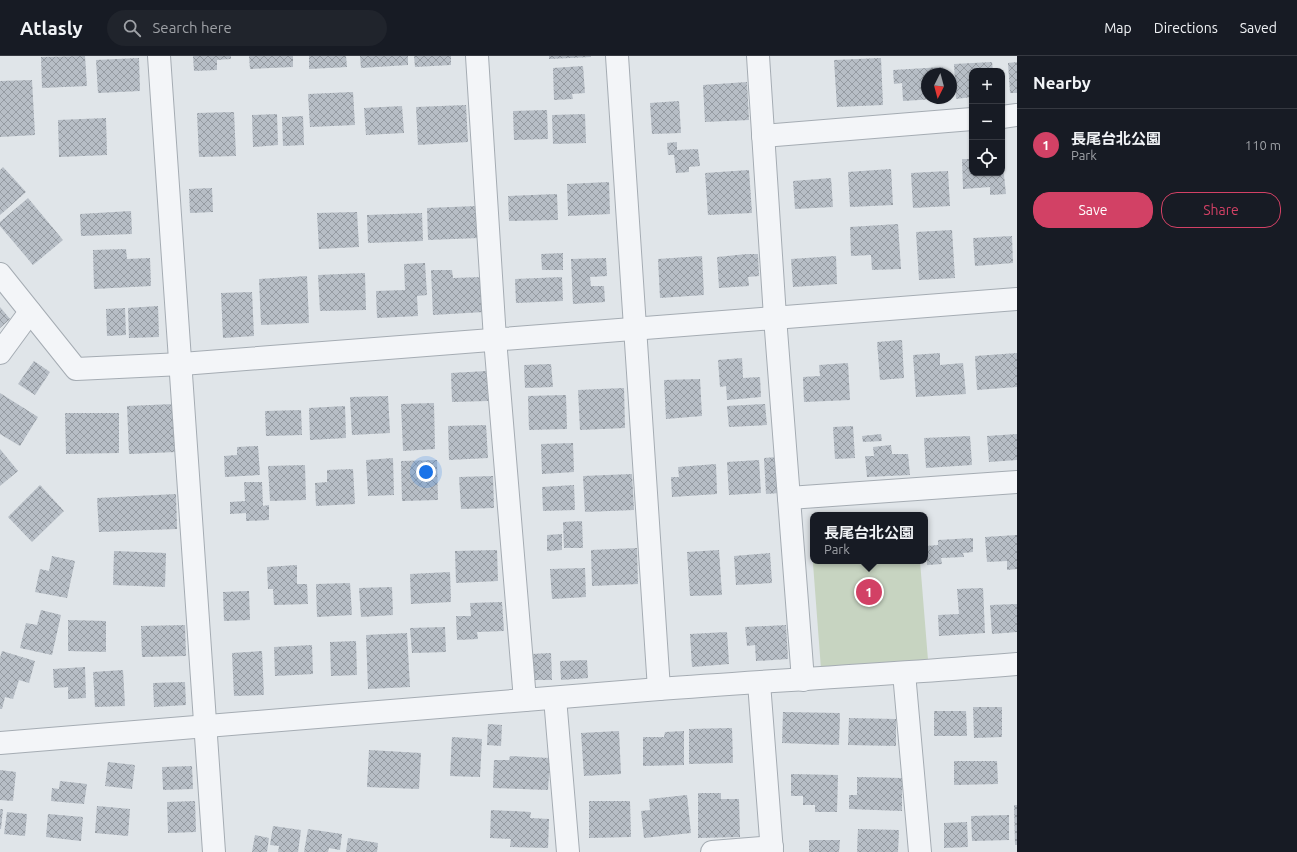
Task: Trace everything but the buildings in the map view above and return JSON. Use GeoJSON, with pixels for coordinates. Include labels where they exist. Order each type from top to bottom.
{"type":"FeatureCollection","features":[{"type":"Feature","properties":{"kind":"street"},"geometry":{"type":"LineString","coordinates":[[159,56],[182,364],[214,852]]}},
{"type":"Feature","properties":{"kind":"street"},"geometry":{"type":"LineString","coordinates":[[477,56],[495,339],[525,700]]}},
{"type":"Feature","properties":{"kind":"street"},"geometry":{"type":"LineString","coordinates":[[617,56],[659,689]]}},
{"type":"Feature","properties":{"kind":"street"},"geometry":{"type":"LineString","coordinates":[[758,56],[775,317],[803,680]]}},
{"type":"Feature","properties":{"kind":"street"},"geometry":{"type":"LineString","coordinates":[[1005,117],[1017,115]]}},
{"type":"Feature","properties":{"kind":"street"},"geometry":{"type":"LineString","coordinates":[[763,136],[969,119]]}},
{"type":"Feature","properties":{"kind":"street"},"geometry":{"type":"LineString","coordinates":[[0,274],[76,369],[182,364],[1017,299]]}},
{"type":"Feature","properties":{"kind":"street"},"geometry":{"type":"LineString","coordinates":[[0,354],[30,312]]}},
{"type":"Feature","properties":{"kind":"street"},"geometry":{"type":"LineString","coordinates":[[789,498],[1017,482]]}},
{"type":"Feature","properties":{"kind":"street"},"geometry":{"type":"LineString","coordinates":[[0,742],[206,728],[659,689],[1017,664]]}},
{"type":"Feature","properties":{"kind":"street"},"geometry":{"type":"LineString","coordinates":[[904,673],[920,852]]}},
{"type":"Feature","properties":{"kind":"street"},"geometry":{"type":"LineString","coordinates":[[712,852],[772,850],[759,683]]}},
{"type":"Feature","properties":{"kind":"street"},"geometry":{"type":"LineString","coordinates":[[555,698],[568,852]]}},
{"type":"Feature","properties":{"kind":"green space"},"geometry":{"type":"Polygon","coordinates":[[[813,564],[920,564],[928,660],[821,669],[813,564]]]}},
{"type":"Feature","properties":{"kind":"place","name":"長尾台北公園"},"geometry":{"type":"Point","coordinates":[869,592]}}]}
